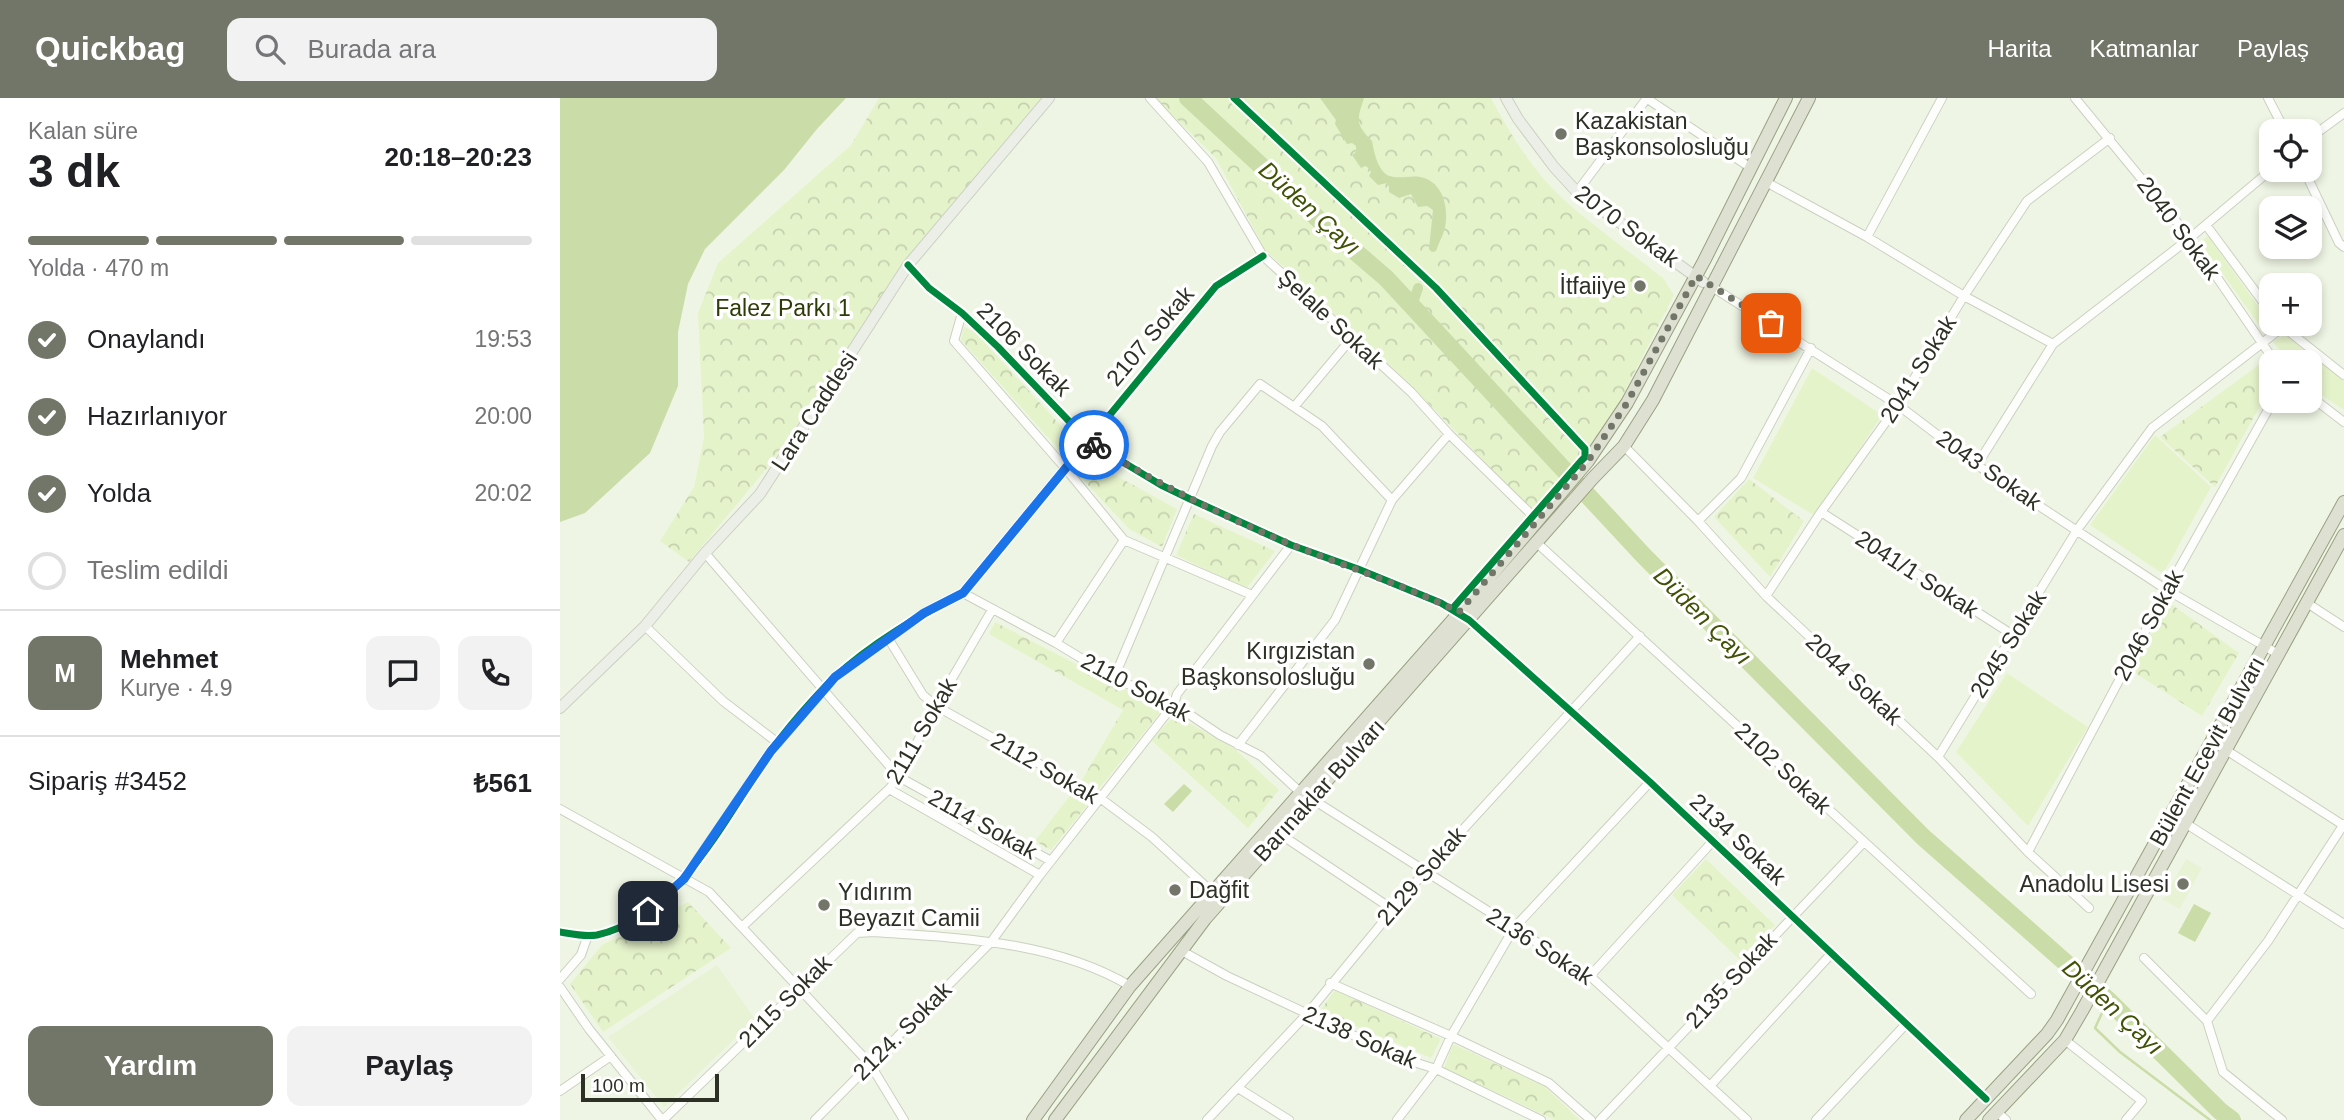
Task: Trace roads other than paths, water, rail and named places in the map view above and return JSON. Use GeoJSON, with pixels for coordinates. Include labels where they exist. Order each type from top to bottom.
{"type":"FeatureCollection","features":[{"type":"Feature","properties":{"kind":"main road"},"geometry":{"type":"LineString","coordinates":[[1624,446],[1653,400],[1751,168],[1786,98]]}},
{"type":"Feature","properties":{"kind":"main road"},"geometry":{"type":"LineString","coordinates":[[1464,616],[1537,520],[1582,468],[1627,403],[1766,182],[1809,98]]}},
{"type":"Feature","properties":{"kind":"main road","name":"Barınaklar Bulvarı"},"geometry":{"type":"LineString","coordinates":[[1033,1120],[1130,986],[1213,892],[1306,796],[1464,616],[1537,542],[1624,446]]}},
{"type":"Feature","properties":{"kind":"main road","name":"Bülent Ecevit Bulvarı"},"geometry":{"type":"LineString","coordinates":[[1966,1120],[2047,1034],[2070,999],[2344,502]]}},
{"type":"Feature","properties":{"kind":"main road","name":"Bülent Ecevit Bulvarı"},"geometry":{"type":"LineString","coordinates":[[1997,1117],[2064,1040],[2082,1011],[2344,535]]}},
{"type":"Feature","properties":{"kind":"main road","name":"Barınaklar Bulvarı"},"geometry":{"type":"LineString","coordinates":[[1055,1120],[1180,950],[1280,834],[1306,796]]}},
{"type":"Feature","properties":{"kind":"street","name":"Lara Caddesi"},"geometry":{"type":"LineString","coordinates":[[560,708],[645,626],[705,553],[760,494],[908,265],[1049,98]]}},
{"type":"Feature","properties":{"kind":"street","name":"Şelale Sokak"},"geometry":{"type":"LineString","coordinates":[[1150,98],[1208,162],[1263,256],[1410,392],[1537,520]]}},
{"type":"Feature","properties":{"kind":"street","name":"2070 Sokak"},"geometry":{"type":"LineString","coordinates":[[1506,98],[1518,119],[1554,167],[1577,192],[1703,282]]}},
{"type":"Feature","properties":{"kind":"street"},"geometry":{"type":"LineString","coordinates":[[1577,192],[1647,98],[1751,168]]}},
{"type":"Feature","properties":{"kind":"street"},"geometry":{"type":"LineString","coordinates":[[1867,237],[1942,98]]}},
{"type":"Feature","properties":{"kind":"street","name":"2040 Sokak"},"geometry":{"type":"LineString","coordinates":[[2075,98],[2190,238],[2266,350]]}},
{"type":"Feature","properties":{"kind":"street"},"geometry":{"type":"LineString","coordinates":[[2268,98],[2279,119]]}},
{"type":"Feature","properties":{"kind":"street"},"geometry":{"type":"LineString","coordinates":[[2322,129],[2344,113]]}},
{"type":"Feature","properties":{"kind":"street"},"geometry":{"type":"LineString","coordinates":[[2053,344],[1964,296],[2028,201],[2110,138]]}},
{"type":"Feature","properties":{"kind":"street"},"geometry":{"type":"LineString","coordinates":[[1977,466],[2053,344],[2190,238],[2259,180]]}},
{"type":"Feature","properties":{"kind":"street","name":"2041 Sokak"},"geometry":{"type":"LineString","coordinates":[[1766,182],[1867,237],[1964,296],[1898,405],[1766,596]]}},
{"type":"Feature","properties":{"kind":"street"},"geometry":{"type":"LineString","coordinates":[[2310,182],[2339,243],[2344,247]]}},
{"type":"Feature","properties":{"kind":"street"},"geometry":{"type":"LineString","coordinates":[[2206,225],[2259,296]]}},
{"type":"Feature","properties":{"kind":"street","name":"2107 Sokak"},"geometry":{"type":"LineString","coordinates":[[588,935],[620,926],[648,911],[684,879],[778,743],[835,677],[924,613],[963,593],[1216,286],[1263,256]]}},
{"type":"Feature","properties":{"kind":"street","name":"2106 Sokak"},"geometry":{"type":"LineString","coordinates":[[908,265],[929,288],[962,313],[998,347],[1088,441],[1161,485],[1190,499],[1464,616]]}},
{"type":"Feature","properties":{"kind":"street","name":"2043 Sokak"},"geometry":{"type":"LineString","coordinates":[[1703,282],[1898,405],[1977,466],[2167,590],[2278,654]]}},
{"type":"Feature","properties":{"kind":"street"},"geometry":{"type":"LineString","coordinates":[[962,313],[954,341],[1124,540],[1252,595]]}},
{"type":"Feature","properties":{"kind":"street","name":"2045 Sokak"},"geometry":{"type":"LineString","coordinates":[[1938,757],[2077,530],[2152,428],[2271,336]]}},
{"type":"Feature","properties":{"kind":"street"},"geometry":{"type":"LineString","coordinates":[[2294,336],[2344,375]]}},
{"type":"Feature","properties":{"kind":"street"},"geometry":{"type":"LineString","coordinates":[[1294,407],[1351,339]]}},
{"type":"Feature","properties":{"kind":"street"},"geometry":{"type":"LineString","coordinates":[[1698,521],[1741,478],[1811,348]]}},
{"type":"Feature","properties":{"kind":"street"},"geometry":{"type":"LineString","coordinates":[[1114,678],[1220,432],[1260,384],[1322,426],[1392,500]]}},
{"type":"Feature","properties":{"kind":"street"},"geometry":{"type":"LineString","coordinates":[[2322,405],[2344,422]]}},
{"type":"Feature","properties":{"kind":"street","name":"2046 Sokak"},"geometry":{"type":"LineString","coordinates":[[2028,852],[2167,590],[2266,413]]}},
{"type":"Feature","properties":{"kind":"street"},"geometry":{"type":"LineString","coordinates":[[1238,744],[1335,620],[1392,500],[1449,434]]}},
{"type":"Feature","properties":{"kind":"street","name":"2044 Sokak"},"geometry":{"type":"LineString","coordinates":[[1624,446],[1698,521],[1766,596],[1938,757],[2028,852],[2089,908]]}},
{"type":"Feature","properties":{"kind":"street","name":"2041/1 Sokak"},"geometry":{"type":"LineString","coordinates":[[1821,513],[2012,635]]}},
{"type":"Feature","properties":{"kind":"street"},"geometry":{"type":"LineString","coordinates":[[1056,643],[1124,540]]}},
{"type":"Feature","properties":{"kind":"street","name":"2102 Sokak"},"geometry":{"type":"LineString","coordinates":[[1537,542],[2031,993]]}},
{"type":"Feature","properties":{"kind":"street","name":"2114 Sokak"},"geometry":{"type":"LineString","coordinates":[[705,553],[899,777],[1051,861],[1174,704],[1177,694],[1291,544]]}},
{"type":"Feature","properties":{"kind":"street","name":"2110 Sokak"},"geometry":{"type":"LineString","coordinates":[[963,593],[1114,678],[1174,704],[1220,735],[1261,756],[1306,796]]}},
{"type":"Feature","properties":{"kind":"street"},"geometry":{"type":"LineString","coordinates":[[2307,603],[2344,627]]}},
{"type":"Feature","properties":{"kind":"street","name":"2111 Sokak"},"geometry":{"type":"LineString","coordinates":[[743,926],[899,777],[936,706],[992,610]]}},
{"type":"Feature","properties":{"kind":"street","name":"2134 Sokak"},"geometry":{"type":"LineString","coordinates":[[1464,616],[1650,782],[1986,1099]]}},
{"type":"Feature","properties":{"kind":"street"},"geometry":{"type":"LineString","coordinates":[[645,626],[723,701],[778,743]]}},
{"type":"Feature","properties":{"kind":"street","name":"2129 Sokak"},"geometry":{"type":"LineString","coordinates":[[1207,1120],[1307,1014],[1425,871],[1640,636]]}},
{"type":"Feature","properties":{"kind":"street","name":"2112 Sokak"},"geometry":{"type":"LineString","coordinates":[[888,638],[923,695],[936,706],[1100,798],[1152,837],[1213,892]]}},
{"type":"Feature","properties":{"kind":"street"},"geometry":{"type":"LineString","coordinates":[[2207,1021],[2268,941],[2344,825],[2226,750]]}},
{"type":"Feature","properties":{"kind":"street"},"geometry":{"type":"LineString","coordinates":[[1397,1120],[1436,1069],[1451,1036],[1514,928],[1650,782]]}},
{"type":"Feature","properties":{"kind":"street"},"geometry":{"type":"LineString","coordinates":[[889,789],[1040,875]]}},
{"type":"Feature","properties":{"kind":"street","name":"2136 Sokak"},"geometry":{"type":"LineString","coordinates":[[1306,796],[1590,976],[1747,1120]]}},
{"type":"Feature","properties":{"kind":"street"},"geometry":{"type":"LineString","coordinates":[[560,809],[709,892],[870,1064],[904,1120]]}},
{"type":"Feature","properties":{"kind":"street"},"geometry":{"type":"LineString","coordinates":[[2185,823],[2344,924]]}},
{"type":"Feature","properties":{"kind":"street"},"geometry":{"type":"LineString","coordinates":[[1280,834],[1392,909]]}},
{"type":"Feature","properties":{"kind":"street"},"geometry":{"type":"LineString","coordinates":[[1590,976],[1713,841]]}},
{"type":"Feature","properties":{"kind":"street","name":"2135 Sokak"},"geometry":{"type":"LineString","coordinates":[[1600,1120],[1864,842]]}},
{"type":"Feature","properties":{"kind":"street","name":"2124. Sokak"},"geometry":{"type":"LineString","coordinates":[[814,1120],[991,942],[1051,861]]}},
{"type":"Feature","properties":{"kind":"street"},"geometry":{"type":"LineString","coordinates":[[560,932],[588,935],[581,955],[560,979]]}},
{"type":"Feature","properties":{"kind":"street","name":"2115 Sokak"},"geometry":{"type":"LineString","coordinates":[[663,1120],[857,933],[991,942],[1036,950],[1100,968],[1130,986]]}},
{"type":"Feature","properties":{"kind":"street","name":"2138 Sokak"},"geometry":{"type":"LineString","coordinates":[[1180,950],[1307,1014],[1404,1059],[1436,1069],[1541,1120]]}},
{"type":"Feature","properties":{"kind":"street"},"geometry":{"type":"LineString","coordinates":[[1710,1086],[1832,953]]}},
{"type":"Feature","properties":{"kind":"street"},"geometry":{"type":"LineString","coordinates":[[2144,958],[2207,1021],[2223,1072],[2282,1120]]}},
{"type":"Feature","properties":{"kind":"street"},"geometry":{"type":"LineString","coordinates":[[1331,983],[1549,1083],[1591,1120]]}},
{"type":"Feature","properties":{"kind":"street"},"geometry":{"type":"LineString","coordinates":[[560,987],[663,1120]]}},
{"type":"Feature","properties":{"kind":"street"},"geometry":{"type":"LineString","coordinates":[[1816,1120],[1906,1024]]}},
{"type":"Feature","properties":{"kind":"street"},"geometry":{"type":"LineString","coordinates":[[2064,1040],[2142,1101],[2126,1120]]}},
{"type":"Feature","properties":{"kind":"street"},"geometry":{"type":"LineString","coordinates":[[560,1091],[611,1056]]}},
{"type":"Feature","properties":{"kind":"street"},"geometry":{"type":"LineString","coordinates":[[1238,1088],[1289,1120]]}},
{"type":"Feature","properties":{"kind":"waterway","name":"Düden Çayı"},"geometry":{"type":"LineString","coordinates":[[1188,98],[1330,230],[1386,278],[1643,555],[1923,837],[2108,1000],[2232,1120]]}},
{"type":"Feature","properties":{"kind":"waterway"},"geometry":{"type":"LineString","coordinates":[[1412,306],[1418,288]]}},
{"type":"Feature","properties":{"kind":"waterway"},"geometry":{"type":"LineString","coordinates":[[2108,1000],[2095,1028],[2120,1052],[2210,1120]]}},
{"type":"Feature","properties":{"kind":"place","name":"Kazakistan Başkonsolosluğu"},"geometry":{"type":"Point","coordinates":[1561,134]}},
{"type":"Feature","properties":{"kind":"place","name":"İtfaiiye"},"geometry":{"type":"Point","coordinates":[1640,286]}},
{"type":"Feature","properties":{"kind":"place","name":"Kırgızistan Başkonsolosluğu"},"geometry":{"type":"Point","coordinates":[1369,664]}},
{"type":"Feature","properties":{"kind":"place","name":"Anadolu Lisesi"},"geometry":{"type":"Point","coordinates":[2183,884]}},
{"type":"Feature","properties":{"kind":"place","name":"Dağfit"},"geometry":{"type":"Point","coordinates":[1175,890]}},
{"type":"Feature","properties":{"kind":"place","name":"Yıdırım Beyazıt Camii"},"geometry":{"type":"Point","coordinates":[824,905]}},
{"type":"Feature","properties":{"kind":"park label","name":"Falez Parkı 1"},"geometry":{"type":"Point","coordinates":[783,308]}}]}
